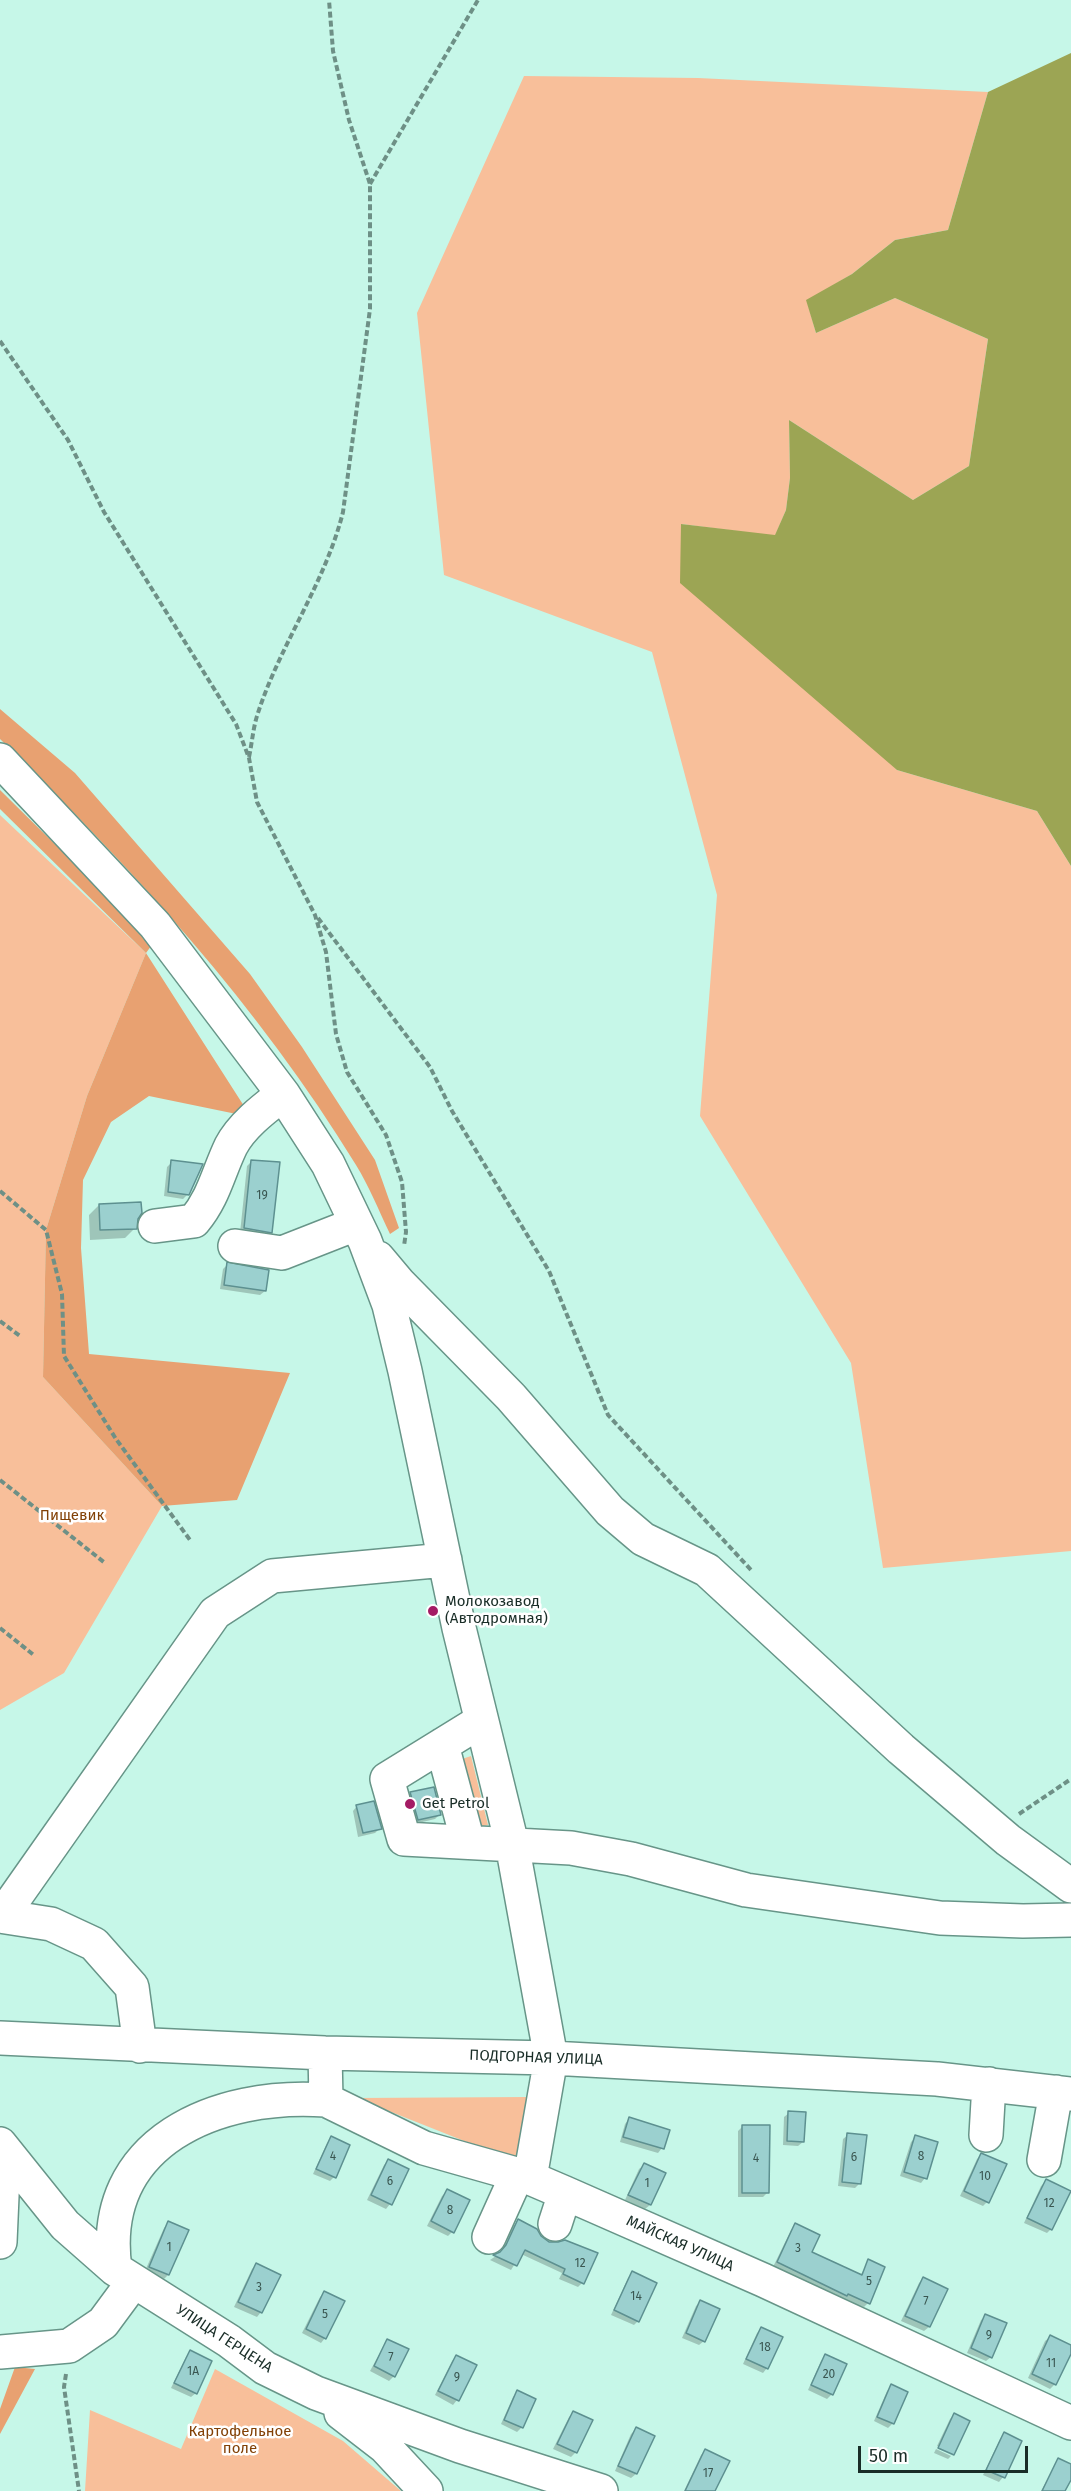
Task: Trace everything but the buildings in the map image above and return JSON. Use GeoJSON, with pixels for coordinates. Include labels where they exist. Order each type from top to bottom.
{"type":"FeatureCollection","features":[{"type":"Feature","properties":{"kind":"street"},"geometry":{"type":"LineString","coordinates":[[0,760],[155,925],[283,1094],[328,1164],[360,1232],[389,1305],[481,1721],[513,1844],[551,2058],[523,2176],[489,2237]]}},
{"type":"Feature","properties":{"kind":"street"},"geometry":{"type":"LineString","coordinates":[[155,1226],[194,1221],[208,1204],[232,1144],[257,1115],[283,1094]]}},
{"type":"Feature","properties":{"kind":"street"},"geometry":{"type":"LineString","coordinates":[[360,1232],[399,1282],[511,1397],[610,1511],[643,1539],[707,1570],[901,1749],[996,1830],[1071,1886]]}},
{"type":"Feature","properties":{"kind":"street"},"geometry":{"type":"LineString","coordinates":[[235,1246],[282,1253],[360,1232]]}},
{"type":"Feature","properties":{"kind":"street"},"geometry":{"type":"LineString","coordinates":[[140,2046],[132,1987],[94,1944],[51,1924],[1,1916],[215,1612],[272,1576],[445,1560]]}},
{"type":"Feature","properties":{"kind":"street"},"geometry":{"type":"LineString","coordinates":[[481,1721],[387,1779],[404,1839],[571,1848],[631,1859],[746,1890],[928,1916],[1023,1921],[1071,1920]]}},
{"type":"Feature","properties":{"kind":"street"},"geometry":{"type":"LineString","coordinates":[[434,1750],[458,1842]]}},
{"type":"Feature","properties":{"kind":"street","name":"ПОДГОРНАЯ УЛИЦА"},"geometry":{"type":"LineString","coordinates":[[0,2038],[326,2053],[551,2058],[937,2079],[1064,2093]]}},
{"type":"Feature","properties":{"kind":"street"},"geometry":{"type":"LineString","coordinates":[[0,2352],[69,2346],[103,2323],[125,2275],[112,2244],[118,2208],[137,2169],[164,2139],[183,2125],[204,2116],[262,2100],[293,2098],[326,2100],[326,2053]]}},
{"type":"Feature","properties":{"kind":"street"},"geometry":{"type":"LineString","coordinates":[[986,2135],[989,2084]]}},
{"type":"Feature","properties":{"kind":"street"},"geometry":{"type":"LineString","coordinates":[[1044,2160],[1064,2093]]}},
{"type":"Feature","properties":{"kind":"street","name":"МАЙСКАЯ УЛИЦА"},"geometry":{"type":"LineString","coordinates":[[326,2100],[424,2148],[523,2176],[560,2209],[763,2280],[1071,2423]]}},
{"type":"Feature","properties":{"kind":"street"},"geometry":{"type":"LineString","coordinates":[[0,2242],[2,2147]]}},
{"type":"Feature","properties":{"kind":"street","name":"УЛИЦА ГЕРЦЕНА"},"geometry":{"type":"LineString","coordinates":[[2,2147],[64,2225],[125,2275],[229,2340],[265,2368],[316,2393],[460,2446],[601,2491]]}},
{"type":"Feature","properties":{"kind":"street"},"geometry":{"type":"LineString","coordinates":[[316,2393],[385,2447],[426,2491]]}},
{"type":"Feature","properties":{"kind":"path"},"geometry":{"type":"LineString","coordinates":[[249,758],[257,717],[280,660],[336,538],[343,512],[370,309],[370,184],[349,120],[333,51],[329,0]]}},
{"type":"Feature","properties":{"kind":"path"},"geometry":{"type":"LineString","coordinates":[[370,184],[478,0]]}},
{"type":"Feature","properties":{"kind":"path"},"geometry":{"type":"LineString","coordinates":[[0,341],[68,440],[104,512],[236,724],[249,758],[257,802],[315,915],[430,1067],[452,1111],[549,1271],[608,1415],[758,1578]]}},
{"type":"Feature","properties":{"kind":"path"},"geometry":{"type":"LineString","coordinates":[[315,915],[326,952],[336,1034],[347,1072],[386,1135],[402,1182],[406,1232],[399,1282]]}},
{"type":"Feature","properties":{"kind":"path"},"geometry":{"type":"LineString","coordinates":[[0,1191],[46,1230],[62,1294],[64,1356],[116,1439],[190,1540]]}},
{"type":"Feature","properties":{"kind":"path"},"geometry":{"type":"LineString","coordinates":[[0,1321],[20,1336]]}},
{"type":"Feature","properties":{"kind":"path"},"geometry":{"type":"LineString","coordinates":[[0,1480],[105,1563]]}},
{"type":"Feature","properties":{"kind":"path"},"geometry":{"type":"LineString","coordinates":[[0,1628],[35,1656]]}},
{"type":"Feature","properties":{"kind":"path"},"geometry":{"type":"LineString","coordinates":[[996,1830],[1071,1779]]}},
{"type":"Feature","properties":{"kind":"path"},"geometry":{"type":"LineString","coordinates":[[69,2346],[64,2387],[79,2491]]}},
{"type":"Feature","properties":{"kind":"green space"},"geometry":{"type":"Polygon","coordinates":[[[524,76],[698,78],[988,92],[948,230],[895,240],[852,274],[807,301],[816,333],[895,298],[988,339],[969,466],[913,500],[789,420],[790,478],[786,510],[775,536],[681,524],[897,770],[1037,811],[1071,866],[1071,1551],[883,1568],[851,1363],[700,1116],[717,895],[652,652],[444,575],[417,313],[524,76]]]}},
{"type":"Feature","properties":{"kind":"green space","name":"Пищевик"},"geometry":{"type":"Polygon","coordinates":[[[0,815],[146,953],[87,1096],[46,1230],[43,1377],[162,1506],[64,1673],[0,1710],[0,815]]]}},
{"type":"Feature","properties":{"kind":"green space"},"geometry":{"type":"Polygon","coordinates":[[[471,1756],[488,1825],[478,1827],[462,1759],[471,1756]]]}},
{"type":"Feature","properties":{"kind":"green space"},"geometry":{"type":"Polygon","coordinates":[[[529,2097],[517,2162],[356,2098],[529,2097]]]}},
{"type":"Feature","properties":{"kind":"green space","name":"Картофельное поле"},"geometry":{"type":"Polygon","coordinates":[[[215,2369],[343,2441],[401,2491],[85,2491],[90,2410],[181,2449],[215,2369]]]}},
{"type":"Feature","properties":{"kind":"shaded area"},"geometry":{"type":"Polygon","coordinates":[[[1071,53],[1071,866],[1037,811],[897,770],[680,583],[681,524],[775,535],[786,510],[790,478],[789,420],[913,500],[969,466],[988,339],[895,298],[816,333],[806,300],[852,274],[895,240],[948,230],[988,92],[1071,53]]]}},
{"type":"Feature","properties":{"kind":"shaded area"},"geometry":{"type":"Polygon","coordinates":[[[0,709],[75,773],[250,974],[302,1047],[375,1160],[399,1228],[390,1234],[361,1173],[318,1106],[236,994],[98,838],[0,739],[0,709]]]}},
{"type":"Feature","properties":{"kind":"shaded area"},"geometry":{"type":"Polygon","coordinates":[[[0,790],[154,942],[146,953],[0,809],[0,790]]]}},
{"type":"Feature","properties":{"kind":"shaded area"},"geometry":{"type":"Polygon","coordinates":[[[146,953],[251,1117],[149,1096],[111,1122],[83,1180],[81,1248],[89,1354],[290,1373],[237,1500],[162,1506],[43,1377],[46,1230],[87,1096],[146,953]]]}},
{"type":"Feature","properties":{"kind":"shaded area"},"geometry":{"type":"Polygon","coordinates":[[[15,2367],[35,2369],[0,2434],[0,2409],[15,2367]]]}},
{"type":"Feature","properties":{"kind":"place","name":"Молокозавод (Автодромная)"},"geometry":{"type":"Point","coordinates":[433,1611]}},
{"type":"Feature","properties":{"kind":"place","name":"Get Petrol"},"geometry":{"type":"Point","coordinates":[410,1804]}}]}
